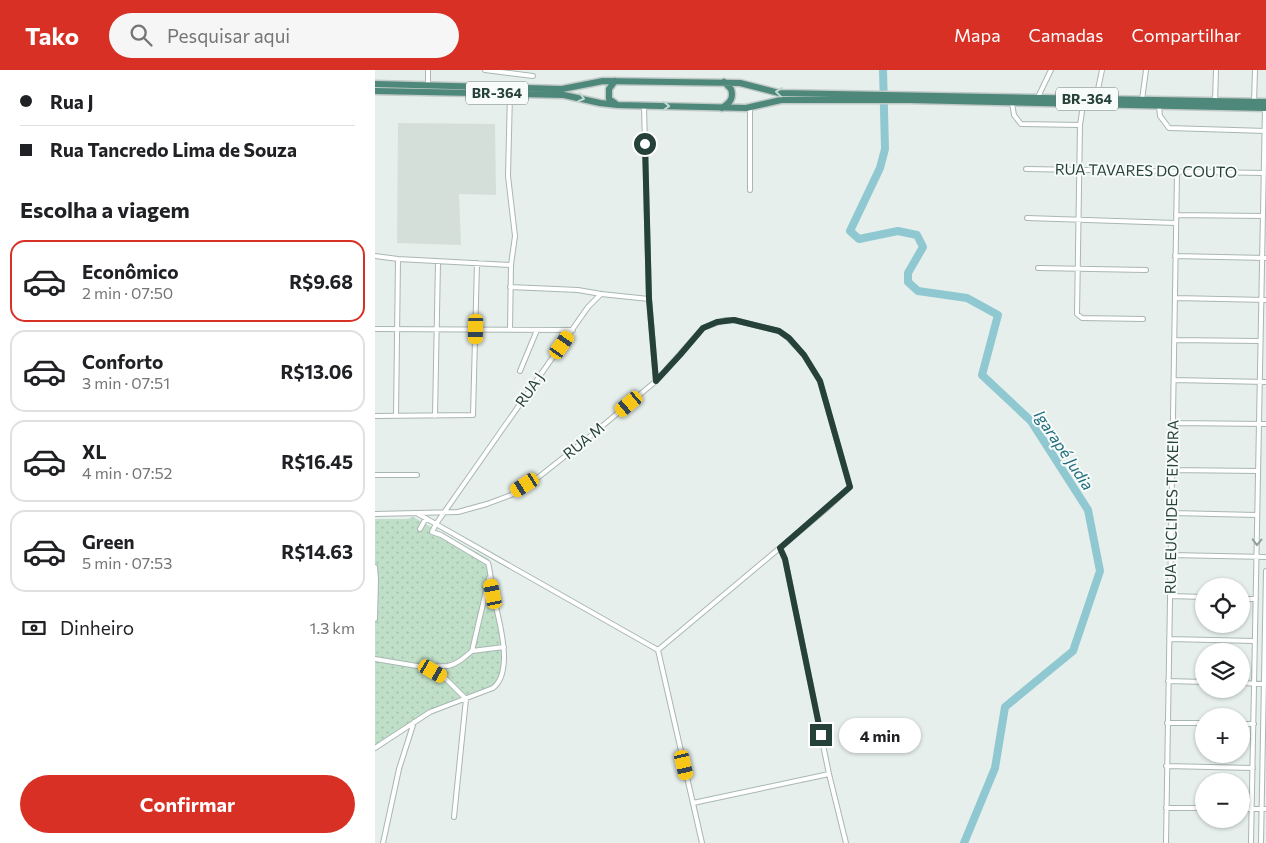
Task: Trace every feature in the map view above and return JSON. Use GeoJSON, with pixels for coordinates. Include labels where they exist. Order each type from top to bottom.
{"type":"FeatureCollection","features":[{"type":"Feature","properties":{"kind":"highway","name":"BR-364"},"geometry":{"type":"LineString","coordinates":[[375,84],[562,89],[575,88],[591,83],[615,81],[724,82],[749,84],[779,93],[845,97],[1254,102],[1266,106]]}},
{"type":"Feature","properties":{"kind":"highway"},"geometry":{"type":"LineString","coordinates":[[615,81],[609,89],[609,99],[618,105]]}},
{"type":"Feature","properties":{"kind":"highway"},"geometry":{"type":"LineString","coordinates":[[722,108],[730,102],[732,97],[731,89],[724,82]]}},
{"type":"Feature","properties":{"kind":"highway","name":"BR-364"},"geometry":{"type":"LineString","coordinates":[[375,91],[564,95],[618,105],[722,108],[750,108],[781,100],[845,97]]}},
{"type":"Feature","properties":{"kind":"highway","name":"BR-364"},"geometry":{"type":"LineString","coordinates":[[909,98],[1011,104],[1266,106]]}},
{"type":"Feature","properties":{"kind":"street"},"geometry":{"type":"LineString","coordinates":[[428,70],[428,86]]}},
{"type":"Feature","properties":{"kind":"street"},"geometry":{"type":"LineString","coordinates":[[485,70],[533,76]]}},
{"type":"Feature","properties":{"kind":"street"},"geometry":{"type":"LineString","coordinates":[[1037,99],[1051,70]]}},
{"type":"Feature","properties":{"kind":"street"},"geometry":{"type":"LineString","coordinates":[[1096,99],[1102,70]]}},
{"type":"Feature","properties":{"kind":"street"},"geometry":{"type":"LineString","coordinates":[[1142,100],[1146,70]]}},
{"type":"Feature","properties":{"kind":"street"},"geometry":{"type":"LineString","coordinates":[[1215,102],[1216,70]]}},
{"type":"Feature","properties":{"kind":"street"},"geometry":{"type":"LineString","coordinates":[[1254,102],[1255,70]]}},
{"type":"Feature","properties":{"kind":"street"},"geometry":{"type":"LineString","coordinates":[[510,93],[508,176],[515,236],[511,265],[510,330]]}},
{"type":"Feature","properties":{"kind":"street"},"geometry":{"type":"LineString","coordinates":[[1011,104],[1014,115],[1021,124],[1080,125]]}},
{"type":"Feature","properties":{"kind":"street"},"geometry":{"type":"LineString","coordinates":[[1083,105],[1080,125],[1077,314],[1081,318],[1143,319]]}},
{"type":"Feature","properties":{"kind":"street"},"geometry":{"type":"LineString","coordinates":[[644,106],[649,299],[656,381]]}},
{"type":"Feature","properties":{"kind":"street"},"geometry":{"type":"LineString","coordinates":[[1159,106],[1160,116],[1169,128],[1265,131]]}},
{"type":"Feature","properties":{"kind":"street"},"geometry":{"type":"LineString","coordinates":[[1251,843],[1260,382],[1264,299],[1263,216],[1266,106]]}},
{"type":"Feature","properties":{"kind":"street"},"geometry":{"type":"LineString","coordinates":[[750,108],[750,190]]}},
{"type":"Feature","properties":{"kind":"street","name":"RUA TAVARES DO COUTO"},"geometry":{"type":"LineString","coordinates":[[1026,169],[1265,173]]}},
{"type":"Feature","properties":{"kind":"street","name":"RUA EUCLIDES TEIXEIRA"},"geometry":{"type":"LineString","coordinates":[[1166,843],[1177,172]]}},
{"type":"Feature","properties":{"kind":"street"},"geometry":{"type":"LineString","coordinates":[[1176,215],[1263,216]]}},
{"type":"Feature","properties":{"kind":"street"},"geometry":{"type":"LineString","coordinates":[[1027,218],[1176,222]]}},
{"type":"Feature","properties":{"kind":"street"},"geometry":{"type":"LineString","coordinates":[[375,256],[398,260],[511,265]]}},
{"type":"Feature","properties":{"kind":"street"},"geometry":{"type":"LineString","coordinates":[[1175,256],[1264,258]]}},
{"type":"Feature","properties":{"kind":"street"},"geometry":{"type":"LineString","coordinates":[[396,416],[398,260]]}},
{"type":"Feature","properties":{"kind":"street"},"geometry":{"type":"LineString","coordinates":[[435,416],[438,262]]}},
{"type":"Feature","properties":{"kind":"street"},"geometry":{"type":"LineString","coordinates":[[375,416],[473,415],[477,263]]}},
{"type":"Feature","properties":{"kind":"street"},"geometry":{"type":"LineString","coordinates":[[1039,268],[1146,270]]}},
{"type":"Feature","properties":{"kind":"street"},"geometry":{"type":"LineString","coordinates":[[510,287],[578,290],[649,299]]}},
{"type":"Feature","properties":{"kind":"street","name":"RUA J"},"geometry":{"type":"LineString","coordinates":[[443,513],[588,307],[601,294]]}},
{"type":"Feature","properties":{"kind":"street"},"geometry":{"type":"LineString","coordinates":[[1175,298],[1264,299]]}},
{"type":"Feature","properties":{"kind":"street","name":"RUA M"},"geometry":{"type":"LineString","coordinates":[[375,514],[443,513],[469,510],[511,495],[540,476],[656,381],[703,328],[717,322],[734,320],[779,331],[789,338],[804,355],[820,381],[850,487],[780,548]]}},
{"type":"Feature","properties":{"kind":"street"},"geometry":{"type":"LineString","coordinates":[[375,329],[573,330]]}},
{"type":"Feature","properties":{"kind":"street","name":"RUA J"},"geometry":{"type":"LineString","coordinates":[[519,372],[537,330]]}},
{"type":"Feature","properties":{"kind":"street"},"geometry":{"type":"LineString","coordinates":[[1175,340],[1261,341]]}},
{"type":"Feature","properties":{"kind":"street"},"geometry":{"type":"LineString","coordinates":[[1174,380],[1266,382]]}},
{"type":"Feature","properties":{"kind":"street"},"geometry":{"type":"LineString","coordinates":[[1173,423],[1266,424]]}},
{"type":"Feature","properties":{"kind":"street"},"geometry":{"type":"LineString","coordinates":[[1172,470],[1258,471]]}},
{"type":"Feature","properties":{"kind":"street"},"geometry":{"type":"LineString","coordinates":[[375,474],[417,474]]}},
{"type":"Feature","properties":{"kind":"street"},"geometry":{"type":"LineString","coordinates":[[1172,512],[1257,515]]}},
{"type":"Feature","properties":{"kind":"street"},"geometry":{"type":"LineString","coordinates":[[375,748],[430,712],[489,690],[501,680],[504,648],[489,568],[484,560],[441,535],[432,532],[443,513]]}},
{"type":"Feature","properties":{"kind":"street"},"geometry":{"type":"LineString","coordinates":[[417,514],[658,650],[702,843]]}},
{"type":"Feature","properties":{"kind":"street"},"geometry":{"type":"LineString","coordinates":[[420,529],[426,518]]}},
{"type":"Feature","properties":{"kind":"street"},"geometry":{"type":"LineString","coordinates":[[658,650],[780,548],[785,559],[829,774],[846,843]]}},
{"type":"Feature","properties":{"kind":"street"},"geometry":{"type":"LineString","coordinates":[[1171,556],[1266,558]]}},
{"type":"Feature","properties":{"kind":"street"},"geometry":{"type":"LineString","coordinates":[[375,568],[377,579],[375,619]]}},
{"type":"Feature","properties":{"kind":"street"},"geometry":{"type":"LineString","coordinates":[[1261,843],[1264,809],[1266,571]]}},
{"type":"Feature","properties":{"kind":"street"},"geometry":{"type":"LineString","coordinates":[[472,651],[490,576]]}},
{"type":"Feature","properties":{"kind":"street"},"geometry":{"type":"LineString","coordinates":[[1170,596],[1195,597]]}},
{"type":"Feature","properties":{"kind":"street"},"geometry":{"type":"LineString","coordinates":[[1250,599],[1256,599]]}},
{"type":"Feature","properties":{"kind":"street"},"geometry":{"type":"LineString","coordinates":[[1169,639],[1255,641]]}},
{"type":"Feature","properties":{"kind":"street"},"geometry":{"type":"LineString","coordinates":[[375,659],[423,666],[455,664],[472,651],[504,648]]}},
{"type":"Feature","properties":{"kind":"street"},"geometry":{"type":"LineString","coordinates":[[423,666],[443,676],[466,699],[467,705],[454,817]]}},
{"type":"Feature","properties":{"kind":"street"},"geometry":{"type":"LineString","coordinates":[[1168,681],[1195,682]]}},
{"type":"Feature","properties":{"kind":"street"},"geometry":{"type":"LineString","coordinates":[[1250,683],[1265,684]]}},
{"type":"Feature","properties":{"kind":"street"},"geometry":{"type":"LineString","coordinates":[[383,843],[399,769],[414,722]]}},
{"type":"Feature","properties":{"kind":"street"},"geometry":{"type":"LineString","coordinates":[[1167,723],[1195,723]]}},
{"type":"Feature","properties":{"kind":"street"},"geometry":{"type":"LineString","coordinates":[[1166,766],[1253,768]]}},
{"type":"Feature","properties":{"kind":"street"},"geometry":{"type":"LineString","coordinates":[[693,803],[829,774]]}},
{"type":"Feature","properties":{"kind":"street"},"geometry":{"type":"LineString","coordinates":[[1166,808],[1195,808]]}},
{"type":"Feature","properties":{"kind":"street"},"geometry":{"type":"LineString","coordinates":[[1252,809],[1264,809]]}},
{"type":"Feature","properties":{"kind":"shaded area"},"geometry":{"type":"Polygon","coordinates":[[[398,123],[495,124],[496,195],[459,194],[461,245],[397,243],[398,123]]]}},
{"type":"Feature","properties":{"kind":"green space"},"geometry":{"type":"Polygon","coordinates":[[[413,517],[489,559],[492,586],[503,639],[503,671],[498,685],[430,712],[375,748],[375,519],[408,519],[413,517]]]}},
{"type":"Feature","properties":{"kind":"waterway","name":"Igarapé Judia"},"geometry":{"type":"LineString","coordinates":[[883,70],[885,149],[880,168],[850,231],[859,239],[898,231],[917,235],[923,247],[908,273],[908,282],[918,291],[967,298],[998,315],[982,375],[1031,421],[1088,510],[1100,571],[1073,651],[1005,707],[995,768],[964,843]]}},
{"type":"Feature","properties":{"kind":"route"},"geometry":{"type":"LineString","coordinates":[[645,144],[649,299],[656,381],[703,328],[725,320],[767,326],[779,331],[789,338],[804,355],[820,381],[850,487],[780,548],[785,559],[821,735]]}}]}
